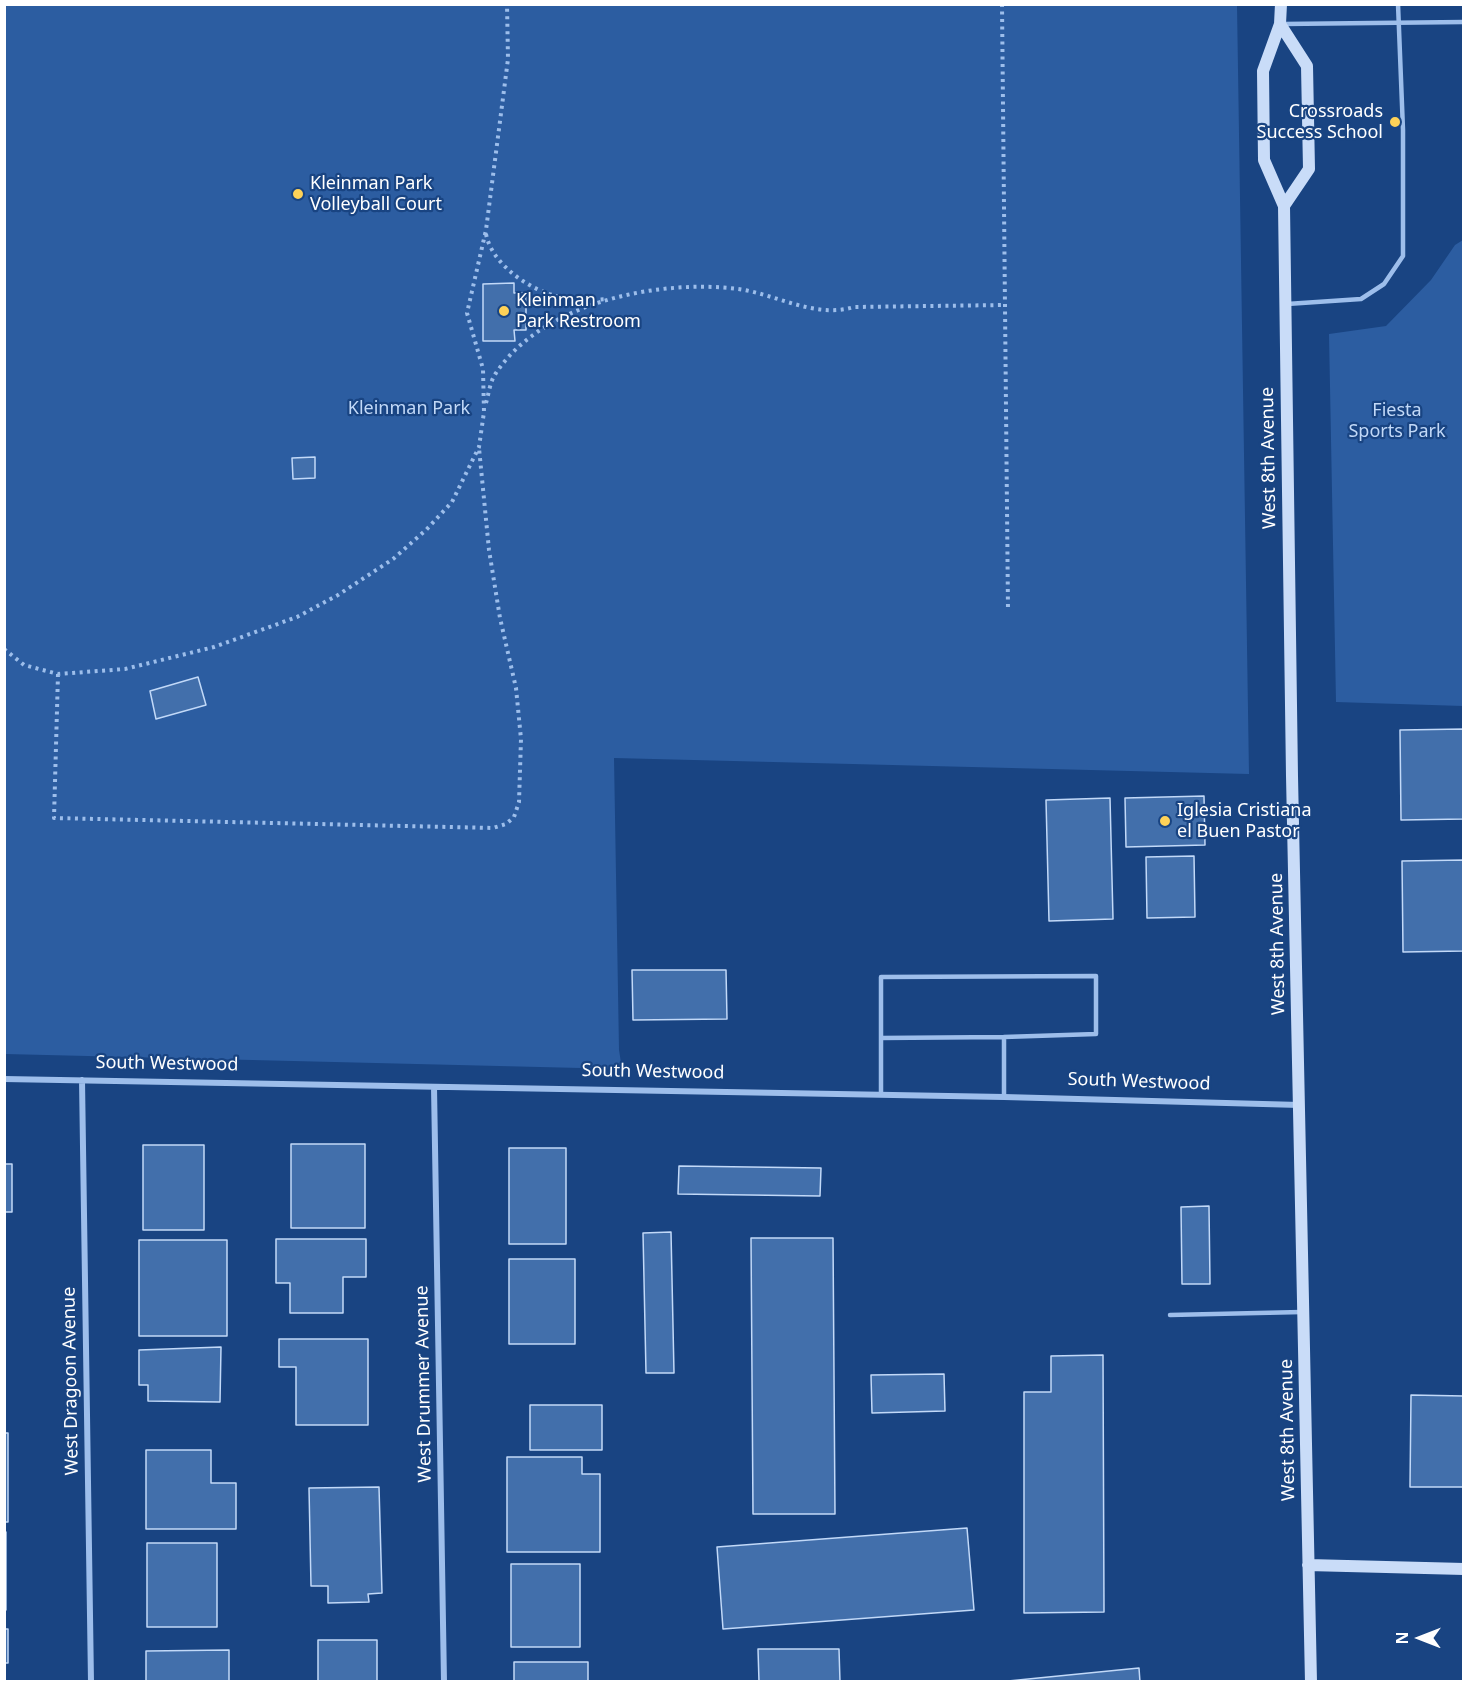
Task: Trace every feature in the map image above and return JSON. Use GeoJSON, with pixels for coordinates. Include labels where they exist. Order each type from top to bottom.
{"type":"FeatureCollection","features":[{"type":"Feature","properties":{"kind":"street","name":"West 8th Avenue"},"geometry":{"type":"LineString","coordinates":[[1281,4],[1280,24],[1263,71],[1263,160],[1284,206],[1311,1682]]}},
{"type":"Feature","properties":{"kind":"street"},"geometry":{"type":"LineString","coordinates":[[1280,24],[1307,66],[1310,169],[1284,206]]}},
{"type":"Feature","properties":{"kind":"street","name":"South Westwood"},"geometry":{"type":"LineString","coordinates":[[4,1079],[881,1094],[1300,1105]]}},
{"type":"Feature","properties":{"kind":"street","name":"West Dragoon Avenue"},"geometry":{"type":"LineString","coordinates":[[82,1080],[91,1682]]}},
{"type":"Feature","properties":{"kind":"street","name":"West Drummer Avenue"},"geometry":{"type":"LineString","coordinates":[[434,1087],[444,1682]]}},
{"type":"Feature","properties":{"kind":"street"},"geometry":{"type":"LineString","coordinates":[[1308,1565],[1464,1569]]}},
{"type":"Feature","properties":{"kind":"lane"},"geometry":{"type":"LineString","coordinates":[[1284,304],[1361,299],[1384,284],[1403,256],[1404,130],[1398,4]]}},
{"type":"Feature","properties":{"kind":"lane"},"geometry":{"type":"LineString","coordinates":[[1280,24],[1464,22]]}},
{"type":"Feature","properties":{"kind":"lane"},"geometry":{"type":"LineString","coordinates":[[881,1038],[1096,1034],[1096,976],[881,977],[881,1038],[881,1094]]}},
{"type":"Feature","properties":{"kind":"lane"},"geometry":{"type":"LineString","coordinates":[[1004,1037],[1004,1097]]}},
{"type":"Feature","properties":{"kind":"lane"},"geometry":{"type":"LineString","coordinates":[[1170,1315],[1304,1312]]}},
{"type":"Feature","properties":{"kind":"path"},"geometry":{"type":"LineString","coordinates":[[484,412],[483,369],[466,313],[486,230],[508,59],[507,4]]}},
{"type":"Feature","properties":{"kind":"path"},"geometry":{"type":"LineString","coordinates":[[1002,4],[1008,610]]}},
{"type":"Feature","properties":{"kind":"path"},"geometry":{"type":"LineString","coordinates":[[486,230],[490,246],[499,258],[531,286],[563,298],[616,298]]}},
{"type":"Feature","properties":{"kind":"path"},"geometry":{"type":"LineString","coordinates":[[58,674],[54,818],[493,828],[506,824],[514,817],[519,802],[520,712],[495,588],[479,447],[484,412],[495,374],[516,351],[562,318],[616,298],[646,291],[707,287],[766,294],[830,312],[854,307],[1005,305]]}},
{"type":"Feature","properties":{"kind":"path"},"geometry":{"type":"LineString","coordinates":[[4,649],[24,665],[58,674],[125,669],[170,659],[254,634],[314,608],[393,559],[426,530],[457,496],[479,447]]}},
{"type":"Feature","properties":{"kind":"green space","name":"Kleinman Park"},"geometry":{"type":"Polygon","coordinates":[[[5,5],[1237,5],[1249,774],[614,758],[619,1050],[622,1069],[5,1054],[5,5]]]}},
{"type":"Feature","properties":{"kind":"green space","name":"Fiesta Sports Park"},"geometry":{"type":"Polygon","coordinates":[[[1463,240],[1463,706],[1336,702],[1329,334],[1386,326],[1431,280],[1455,245],[1463,240]]]}},
{"type":"Feature","properties":{"kind":"building","name":"Kleinman Park Restroom"},"geometry":{"type":"Polygon","coordinates":[[[514,283],[514,293],[526,293],[526,330],[514,330],[515,341],[483,341],[483,284],[514,283]]]}},
{"type":"Feature","properties":{"kind":"building"},"geometry":{"type":"Polygon","coordinates":[[[315,457],[315,478],[293,479],[292,458],[315,457]]]}},
{"type":"Feature","properties":{"kind":"building"},"geometry":{"type":"Polygon","coordinates":[[[198,677],[206,705],[156,719],[150,691],[198,677]]]}},
{"type":"Feature","properties":{"kind":"building"},"geometry":{"type":"Polygon","coordinates":[[[1464,729],[1464,819],[1401,820],[1400,730],[1464,729]]]}},
{"type":"Feature","properties":{"kind":"building","name":"Iglesia Cristiana el Buen Pastor"},"geometry":{"type":"Polygon","coordinates":[[[1204,796],[1205,845],[1126,847],[1125,798],[1204,796]]]}},
{"type":"Feature","properties":{"kind":"building"},"geometry":{"type":"Polygon","coordinates":[[[1110,798],[1113,919],[1049,921],[1046,800],[1110,798]]]}},
{"type":"Feature","properties":{"kind":"building"},"geometry":{"type":"Polygon","coordinates":[[[1194,856],[1195,917],[1147,918],[1146,857],[1194,856]]]}},
{"type":"Feature","properties":{"kind":"building"},"geometry":{"type":"Polygon","coordinates":[[[1464,860],[1464,951],[1403,952],[1402,861],[1464,860]]]}},
{"type":"Feature","properties":{"kind":"building"},"geometry":{"type":"Polygon","coordinates":[[[632,970],[726,970],[727,1019],[633,1020],[632,970]]]}},
{"type":"Feature","properties":{"kind":"building"},"geometry":{"type":"Polygon","coordinates":[[[291,1144],[365,1144],[365,1228],[291,1228],[291,1144]]]}},
{"type":"Feature","properties":{"kind":"building"},"geometry":{"type":"Polygon","coordinates":[[[143,1145],[204,1145],[204,1230],[143,1230],[143,1145]]]}},
{"type":"Feature","properties":{"kind":"building"},"geometry":{"type":"Polygon","coordinates":[[[509,1148],[566,1148],[566,1244],[509,1244],[509,1148]]]}},
{"type":"Feature","properties":{"kind":"building"},"geometry":{"type":"Polygon","coordinates":[[[4,1164],[12,1164],[12,1212],[4,1212],[4,1164]]]}},
{"type":"Feature","properties":{"kind":"building"},"geometry":{"type":"Polygon","coordinates":[[[679,1166],[821,1168],[820,1196],[678,1194],[679,1166]]]}},
{"type":"Feature","properties":{"kind":"building"},"geometry":{"type":"Polygon","coordinates":[[[1209,1206],[1210,1284],[1182,1284],[1181,1207],[1209,1206]]]}},
{"type":"Feature","properties":{"kind":"building"},"geometry":{"type":"Polygon","coordinates":[[[671,1232],[674,1373],[646,1373],[643,1233],[671,1232]]]}},
{"type":"Feature","properties":{"kind":"building"},"geometry":{"type":"Polygon","coordinates":[[[751,1238],[833,1238],[835,1514],[753,1514],[751,1238]]]}},
{"type":"Feature","properties":{"kind":"building"},"geometry":{"type":"Polygon","coordinates":[[[276,1239],[366,1239],[366,1277],[343,1277],[343,1313],[290,1313],[290,1283],[276,1283],[276,1239]]]}},
{"type":"Feature","properties":{"kind":"building"},"geometry":{"type":"Polygon","coordinates":[[[139,1240],[227,1240],[227,1336],[139,1336],[139,1240]]]}},
{"type":"Feature","properties":{"kind":"building"},"geometry":{"type":"Polygon","coordinates":[[[509,1259],[575,1259],[575,1344],[509,1344],[509,1259]]]}},
{"type":"Feature","properties":{"kind":"building"},"geometry":{"type":"Polygon","coordinates":[[[279,1339],[368,1339],[368,1425],[296,1425],[296,1367],[279,1367],[279,1339]]]}},
{"type":"Feature","properties":{"kind":"building"},"geometry":{"type":"Polygon","coordinates":[[[221,1347],[220,1402],[148,1401],[148,1385],[139,1385],[139,1350],[221,1347]]]}},
{"type":"Feature","properties":{"kind":"building"},"geometry":{"type":"Polygon","coordinates":[[[1103,1355],[1104,1612],[1024,1613],[1024,1392],[1051,1392],[1051,1356],[1103,1355]]]}},
{"type":"Feature","properties":{"kind":"building"},"geometry":{"type":"Polygon","coordinates":[[[944,1374],[945,1411],[872,1413],[871,1375],[944,1374]]]}},
{"type":"Feature","properties":{"kind":"building"},"geometry":{"type":"Polygon","coordinates":[[[1411,1395],[1464,1396],[1464,1487],[1410,1487],[1411,1395]]]}},
{"type":"Feature","properties":{"kind":"building"},"geometry":{"type":"Polygon","coordinates":[[[530,1405],[602,1405],[602,1450],[530,1450],[530,1405]]]}},
{"type":"Feature","properties":{"kind":"building"},"geometry":{"type":"Polygon","coordinates":[[[4,1433],[8,1433],[8,1522],[4,1522],[4,1433]]]}},
{"type":"Feature","properties":{"kind":"building"},"geometry":{"type":"Polygon","coordinates":[[[146,1450],[211,1450],[211,1483],[236,1483],[236,1529],[146,1529],[146,1450]]]}},
{"type":"Feature","properties":{"kind":"building"},"geometry":{"type":"Polygon","coordinates":[[[507,1457],[582,1457],[582,1474],[600,1474],[600,1552],[507,1552],[507,1457]]]}},
{"type":"Feature","properties":{"kind":"building"},"geometry":{"type":"Polygon","coordinates":[[[379,1487],[382,1593],[368,1594],[369,1602],[328,1603],[328,1586],[311,1586],[309,1488],[379,1487]]]}},
{"type":"Feature","properties":{"kind":"building"},"geometry":{"type":"Polygon","coordinates":[[[967,1528],[974,1610],[723,1629],[717,1547],[967,1528]]]}},
{"type":"Feature","properties":{"kind":"building"},"geometry":{"type":"Polygon","coordinates":[[[4,1532],[6,1532],[6,1610],[4,1610],[4,1532]]]}},
{"type":"Feature","properties":{"kind":"building"},"geometry":{"type":"Polygon","coordinates":[[[147,1543],[217,1543],[217,1627],[147,1627],[147,1543]]]}},
{"type":"Feature","properties":{"kind":"building"},"geometry":{"type":"Polygon","coordinates":[[[511,1564],[580,1564],[580,1647],[511,1647],[511,1564]]]}},
{"type":"Feature","properties":{"kind":"building"},"geometry":{"type":"Polygon","coordinates":[[[4,1629],[8,1629],[8,1663],[4,1663],[4,1629]]]}},
{"type":"Feature","properties":{"kind":"building"},"geometry":{"type":"Polygon","coordinates":[[[318,1640],[377,1640],[377,1682],[318,1682],[318,1640]]]}},
{"type":"Feature","properties":{"kind":"building"},"geometry":{"type":"Polygon","coordinates":[[[758,1649],[839,1649],[840,1682],[759,1682],[758,1649]]]}},
{"type":"Feature","properties":{"kind":"building"},"geometry":{"type":"Polygon","coordinates":[[[229,1650],[229,1682],[146,1682],[146,1651],[229,1650]]]}},
{"type":"Feature","properties":{"kind":"building"},"geometry":{"type":"Polygon","coordinates":[[[514,1662],[588,1662],[588,1682],[514,1682],[514,1662]]]}},
{"type":"Feature","properties":{"kind":"building"},"geometry":{"type":"Polygon","coordinates":[[[1139,1668],[1140,1682],[998,1682],[1139,1668]]]}},
{"type":"Feature","properties":{"kind":"place","name":"Crossroads Success School"},"geometry":{"type":"Point","coordinates":[1395,122]}},
{"type":"Feature","properties":{"kind":"place","name":"Kleinman Park Volleyball Court"},"geometry":{"type":"Point","coordinates":[298,194]}},
{"type":"Feature","properties":{"kind":"place","name":"Kleinman Park Restroom"},"geometry":{"type":"Point","coordinates":[504,311]}},
{"type":"Feature","properties":{"kind":"place","name":"Iglesia Cristiana el Buen Pastor"},"geometry":{"type":"Point","coordinates":[1165,821]}}]}
